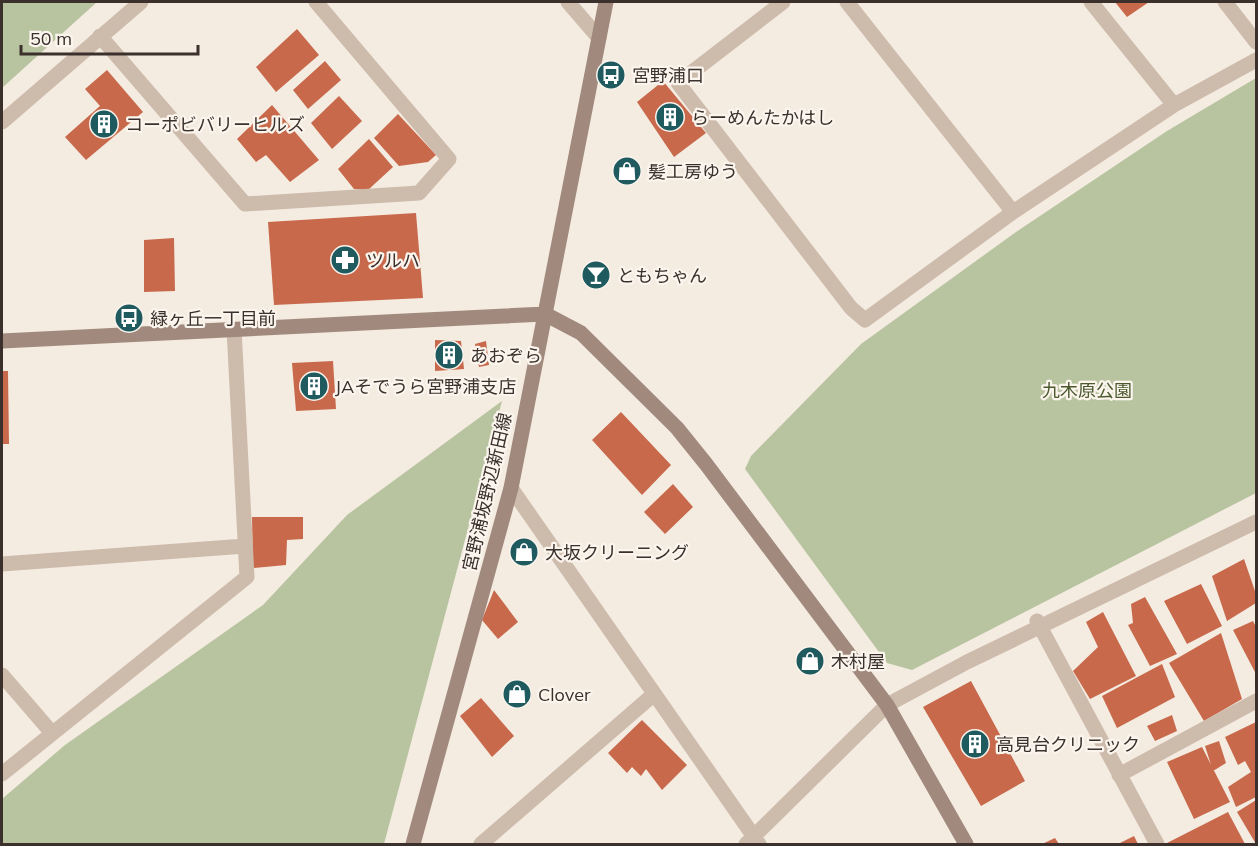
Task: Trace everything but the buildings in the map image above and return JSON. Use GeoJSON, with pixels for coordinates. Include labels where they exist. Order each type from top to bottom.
{"type":"FeatureCollection","features":[{"type":"Feature","properties":{"kind":"street"},"geometry":{"type":"LineString","coordinates":[[2,122],[141,2]]}},
{"type":"Feature","properties":{"kind":"street"},"geometry":{"type":"LineString","coordinates":[[100,36],[245,204],[419,193],[448,159],[316,2]]}},
{"type":"Feature","properties":{"kind":"street"},"geometry":{"type":"LineString","coordinates":[[568,2],[599,39]]}},
{"type":"Feature","properties":{"kind":"street","name":"宮野浦坂野辺新田線"},"geometry":{"type":"LineString","coordinates":[[413,844],[511,488],[606,2]]}},
{"type":"Feature","properties":{"kind":"street"},"geometry":{"type":"LineString","coordinates":[[783,2],[766,6],[678,83],[851,308],[866,320],[1013,213],[1174,105],[1257,60]]}},
{"type":"Feature","properties":{"kind":"street"},"geometry":{"type":"LineString","coordinates":[[848,2],[1013,213]]}},
{"type":"Feature","properties":{"kind":"street"},"geometry":{"type":"LineString","coordinates":[[1091,2],[1174,105]]}},
{"type":"Feature","properties":{"kind":"street"},"geometry":{"type":"LineString","coordinates":[[1225,2],[1257,42]]}},
{"type":"Feature","properties":{"kind":"street"},"geometry":{"type":"LineString","coordinates":[[2,341],[545,314],[581,333],[677,428],[768,544],[887,705],[966,844]]}},
{"type":"Feature","properties":{"kind":"street"},"geometry":{"type":"LineString","coordinates":[[2,774],[248,577],[244,546],[234,329]]}},
{"type":"Feature","properties":{"kind":"street"},"geometry":{"type":"LineString","coordinates":[[511,488],[753,842],[887,705],[1038,624],[1257,522]]}},
{"type":"Feature","properties":{"kind":"street"},"geometry":{"type":"LineString","coordinates":[[1172,563],[1176,544]]}},
{"type":"Feature","properties":{"kind":"street"},"geometry":{"type":"LineString","coordinates":[[2,564],[244,546]]}},
{"type":"Feature","properties":{"kind":"street"},"geometry":{"type":"LineString","coordinates":[[1038,624],[1157,844]]}},
{"type":"Feature","properties":{"kind":"street"},"geometry":{"type":"LineString","coordinates":[[2,675],[52,733]]}},
{"type":"Feature","properties":{"kind":"street"},"geometry":{"type":"LineString","coordinates":[[481,844],[653,694]]}},
{"type":"Feature","properties":{"kind":"street"},"geometry":{"type":"LineString","coordinates":[[1119,775],[1257,701]]}},
{"type":"Feature","properties":{"kind":"green space"},"geometry":{"type":"Polygon","coordinates":[[[2,2],[97,2],[2,88],[2,2]]]}},
{"type":"Feature","properties":{"kind":"green space","name":"九木原公園"},"geometry":{"type":"Polygon","coordinates":[[[1256,78],[1256,493],[912,670],[887,663],[745,469],[751,456],[861,344],[1016,232],[1167,131],[1256,78]]]}},
{"type":"Feature","properties":{"kind":"green space"},"geometry":{"type":"Polygon","coordinates":[[[502,401],[384,844],[2,844],[2,799],[65,745],[263,605],[347,515],[502,401]]]}},
{"type":"Feature","properties":{"kind":"place","name":"宮野浦口"},"geometry":{"type":"Point","coordinates":[611,75]}},
{"type":"Feature","properties":{"kind":"place","name":"らーめんたかはし"},"geometry":{"type":"Point","coordinates":[670,117]}},
{"type":"Feature","properties":{"kind":"place","name":"コーポビバリーヒルズ"},"geometry":{"type":"Point","coordinates":[104,124]}},
{"type":"Feature","properties":{"kind":"place","name":"髪工房ゆう"},"geometry":{"type":"Point","coordinates":[627,171]}},
{"type":"Feature","properties":{"kind":"place","name":"ツルハ"},"geometry":{"type":"Point","coordinates":[345,260]}},
{"type":"Feature","properties":{"kind":"place","name":"ともちゃん"},"geometry":{"type":"Point","coordinates":[596,275]}},
{"type":"Feature","properties":{"kind":"place","name":"緑ヶ丘一丁目前"},"geometry":{"type":"Point","coordinates":[129,318]}},
{"type":"Feature","properties":{"kind":"place","name":"あおぞら"},"geometry":{"type":"Point","coordinates":[449,355]}},
{"type":"Feature","properties":{"kind":"place","name":"JAそでうら宮野浦支店"},"geometry":{"type":"Point","coordinates":[314,386]}},
{"type":"Feature","properties":{"kind":"place","name":"大坂クリーニング"},"geometry":{"type":"Point","coordinates":[524,552]}},
{"type":"Feature","properties":{"kind":"place","name":"木村屋"},"geometry":{"type":"Point","coordinates":[810,661]}},
{"type":"Feature","properties":{"kind":"place","name":"Clover"},"geometry":{"type":"Point","coordinates":[517,694]}},
{"type":"Feature","properties":{"kind":"place","name":"高見台クリニック"},"geometry":{"type":"Point","coordinates":[975,744]}}]}
